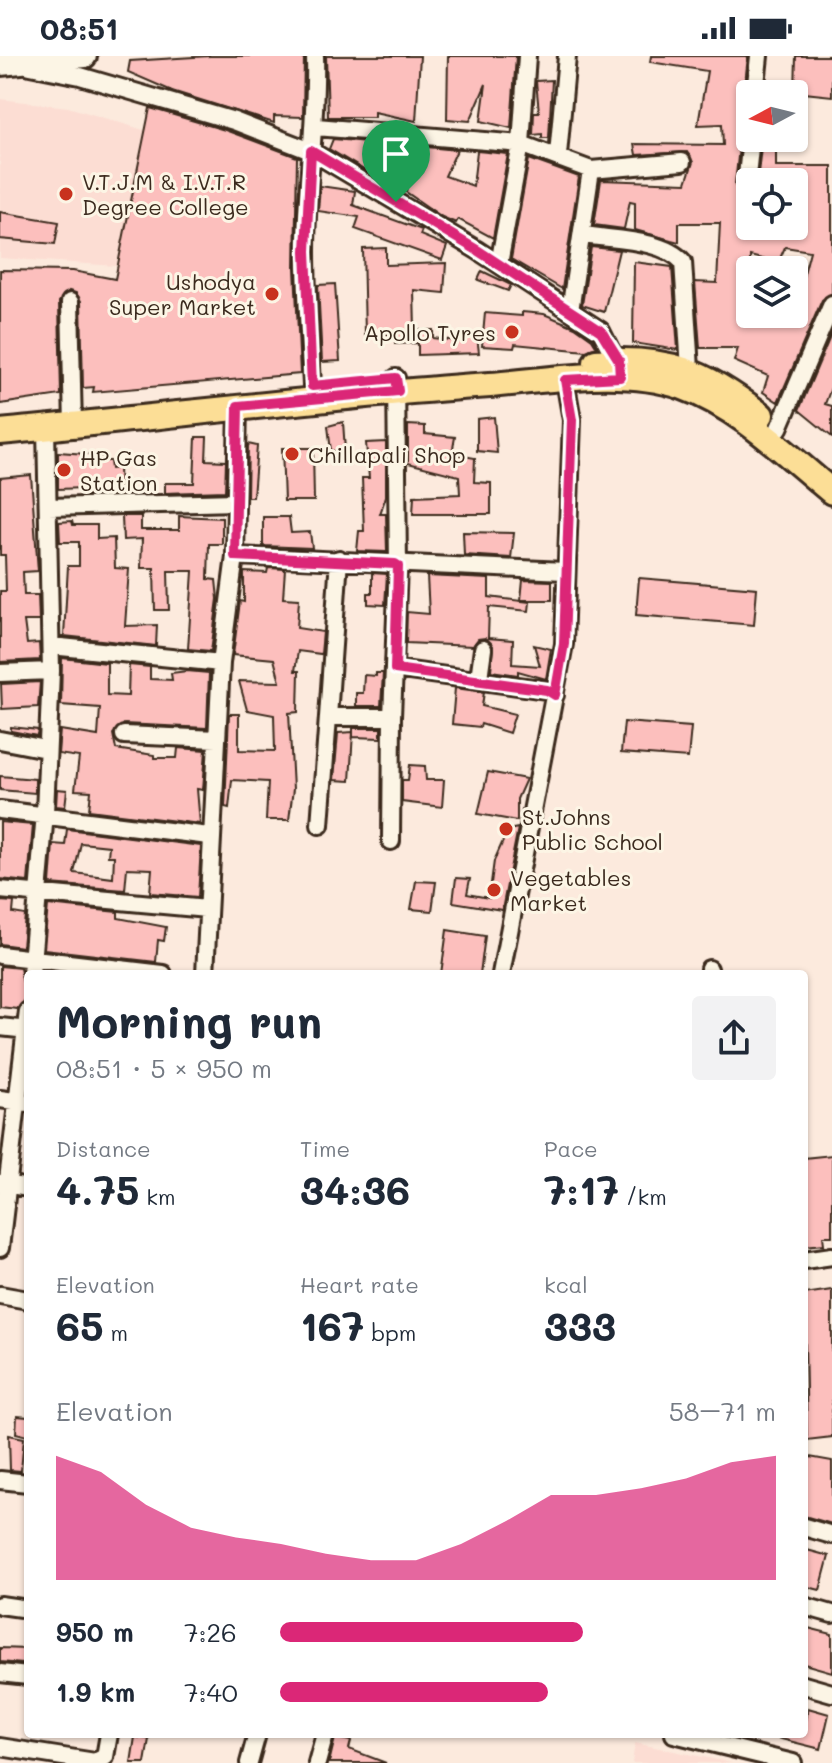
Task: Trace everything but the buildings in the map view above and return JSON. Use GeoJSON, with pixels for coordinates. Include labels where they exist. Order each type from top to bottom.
{"type":"FeatureCollection","features":[{"type":"Feature","properties":{"kind":"main road"},"geometry":{"type":"LineString","coordinates":[[0,416],[72,418],[238,406],[397,384],[620,368],[690,369],[733,393],[832,471]]}},
{"type":"Feature","properties":{"kind":"main road"},"geometry":{"type":"LineString","coordinates":[[0,432],[46,428],[72,418],[312,386],[565,380],[620,368],[706,397],[772,443],[832,492]]}},
{"type":"Feature","properties":{"kind":"street"},"geometry":{"type":"LineString","coordinates":[[7,64],[85,56]]}},
{"type":"Feature","properties":{"kind":"street"},"geometry":{"type":"LineString","coordinates":[[312,386],[306,251],[311,151],[316,127],[315,56]]}},
{"type":"Feature","properties":{"kind":"street"},"geometry":{"type":"LineString","coordinates":[[499,264],[521,144],[527,56]]}},
{"type":"Feature","properties":{"kind":"street"},"geometry":{"type":"LineString","coordinates":[[558,155],[567,56]]}},
{"type":"Feature","properties":{"kind":"street"},"geometry":{"type":"LineString","coordinates":[[756,80],[759,56]]}},
{"type":"Feature","properties":{"kind":"street"},"geometry":{"type":"LineString","coordinates":[[7,64],[80,76],[234,121],[311,151],[499,264],[601,331],[620,368]]}},
{"type":"Feature","properties":{"kind":"street"},"geometry":{"type":"LineString","coordinates":[[316,127],[521,144],[558,155],[591,170],[682,162]]}},
{"type":"Feature","properties":{"kind":"street"},"geometry":{"type":"LineString","coordinates":[[570,311],[584,235],[591,170]]}},
{"type":"Feature","properties":{"kind":"street"},"geometry":{"type":"LineString","coordinates":[[584,235],[662,249],[675,253],[683,262],[690,369]]}},
{"type":"Feature","properties":{"kind":"street"},"geometry":{"type":"LineString","coordinates":[[70,302],[72,418]]}},
{"type":"Feature","properties":{"kind":"street"},"geometry":{"type":"LineString","coordinates":[[779,428],[832,304]]}},
{"type":"Feature","properties":{"kind":"street"},"geometry":{"type":"LineString","coordinates":[[502,970],[564,644],[572,420],[565,380]]}},
{"type":"Feature","properties":{"kind":"street"},"geometry":{"type":"LineString","coordinates":[[391,841],[398,566],[397,384]]}},
{"type":"Feature","properties":{"kind":"street"},"geometry":{"type":"LineString","coordinates":[[205,970],[209,836],[221,663],[235,556],[238,406]]}},
{"type":"Feature","properties":{"kind":"street"},"geometry":{"type":"LineString","coordinates":[[32,966],[45,813],[51,671],[46,428]]}},
{"type":"Feature","properties":{"kind":"street"},"geometry":{"type":"LineString","coordinates":[[48,507],[236,502]]}},
{"type":"Feature","properties":{"kind":"street"},"geometry":{"type":"LineString","coordinates":[[235,556],[339,559],[398,566],[565,571]]}},
{"type":"Feature","properties":{"kind":"street"},"geometry":{"type":"LineString","coordinates":[[320,825],[339,559]]}},
{"type":"Feature","properties":{"kind":"street"},"geometry":{"type":"LineString","coordinates":[[51,646],[221,663]]}},
{"type":"Feature","properties":{"kind":"street"},"geometry":{"type":"LineString","coordinates":[[479,678],[483,649]]}},
{"type":"Feature","properties":{"kind":"street"},"geometry":{"type":"LineString","coordinates":[[395,669],[479,678],[547,690],[555,695]]}},
{"type":"Feature","properties":{"kind":"street"},"geometry":{"type":"LineString","coordinates":[[0,673],[51,671]]}},
{"type":"Feature","properties":{"kind":"street"},"geometry":{"type":"LineString","coordinates":[[328,717],[392,717]]}},
{"type":"Feature","properties":{"kind":"street"},"geometry":{"type":"LineString","coordinates":[[124,735],[217,739]]}},
{"type":"Feature","properties":{"kind":"street"},"geometry":{"type":"LineString","coordinates":[[0,740],[46,749]]}},
{"type":"Feature","properties":{"kind":"street"},"geometry":{"type":"LineString","coordinates":[[0,810],[45,813],[209,836]]}},
{"type":"Feature","properties":{"kind":"street"},"geometry":{"type":"LineString","coordinates":[[0,890],[38,896],[207,909]]}},
{"type":"Feature","properties":{"kind":"street"},"geometry":{"type":"LineString","coordinates":[[0,955],[32,966],[98,970]]}},
{"type":"Feature","properties":{"kind":"street"},"geometry":{"type":"LineString","coordinates":[[0,1027],[24,1030]]}},
{"type":"Feature","properties":{"kind":"street"},"geometry":{"type":"LineString","coordinates":[[0,1099],[24,1102],[3,1183],[0,1248]]}},
{"type":"Feature","properties":{"kind":"street"},"geometry":{"type":"LineString","coordinates":[[3,1183],[24,1187]]}},
{"type":"Feature","properties":{"kind":"street"},"geometry":{"type":"LineString","coordinates":[[808,1259],[832,1256]]}},
{"type":"Feature","properties":{"kind":"street"},"geometry":{"type":"LineString","coordinates":[[0,1295],[24,1299]]}},
{"type":"Feature","properties":{"kind":"street"},"geometry":{"type":"LineString","coordinates":[[0,1480],[24,1483]]}},
{"type":"Feature","properties":{"kind":"street"},"geometry":{"type":"LineString","coordinates":[[808,1528],[832,1535]]}},
{"type":"Feature","properties":{"kind":"street"},"geometry":{"type":"LineString","coordinates":[[0,1605],[24,1608]]}},
{"type":"Feature","properties":{"kind":"street"},"geometry":{"type":"LineString","coordinates":[[808,1607],[832,1614]]}},
{"type":"Feature","properties":{"kind":"street"},"geometry":{"type":"LineString","coordinates":[[0,1673],[24,1676]]}},
{"type":"Feature","properties":{"kind":"street"},"geometry":{"type":"LineString","coordinates":[[808,1686],[832,1693]]}},
{"type":"Feature","properties":{"kind":"street"},"geometry":{"type":"LineString","coordinates":[[0,1747],[100,1762],[105,1757],[108,1738]]}},
{"type":"Feature","properties":{"kind":"street"},"geometry":{"type":"LineString","coordinates":[[249,1763],[256,1738]]}},
{"type":"Feature","properties":{"kind":"street"},"geometry":{"type":"LineString","coordinates":[[317,1763],[324,1738]]}},
{"type":"Feature","properties":{"kind":"street"},"geometry":{"type":"LineString","coordinates":[[709,1739],[793,1763]]}},
{"type":"Feature","properties":{"kind":"shaded area","name":"V.T.J.M & I.V.T.R Degree College"},"geometry":{"type":"Polygon","coordinates":[[[0,99],[68,107],[147,131],[117,266],[0,258],[0,99]]]}},
{"type":"Feature","properties":{"kind":"shaded area"},"geometry":{"type":"Polygon","coordinates":[[[635,1743],[732,1763],[632,1763],[635,1743]]]}},
{"type":"Feature","properties":{"kind":"place","name":"V.T.J.M & I.V.T.R Degree College"},"geometry":{"type":"Point","coordinates":[66,194]}},
{"type":"Feature","properties":{"kind":"place","name":"Ushodya Super Market"},"geometry":{"type":"Point","coordinates":[272,294]}},
{"type":"Feature","properties":{"kind":"place","name":"Apollo Tyres"},"geometry":{"type":"Point","coordinates":[512,332]}},
{"type":"Feature","properties":{"kind":"place","name":"Chillapali Shop"},"geometry":{"type":"Point","coordinates":[292,454]}},
{"type":"Feature","properties":{"kind":"place","name":"HP Gas Station"},"geometry":{"type":"Point","coordinates":[64,470]}},
{"type":"Feature","properties":{"kind":"place","name":"St.Johns Public School"},"geometry":{"type":"Point","coordinates":[506,829]}},
{"type":"Feature","properties":{"kind":"place","name":"Vegetables Market"},"geometry":{"type":"Point","coordinates":[494,890]}},
{"type":"Feature","properties":{"kind":"route"},"geometry":{"type":"LineString","coordinates":[[311,151],[396,202],[477,250],[601,331],[619,360],[620,377],[565,380],[572,420],[564,644],[555,695],[547,690],[479,678],[395,669],[398,566],[395,564],[357,559],[235,556],[238,406],[398,391],[396,378],[312,386],[306,251],[311,151]]}}]}
